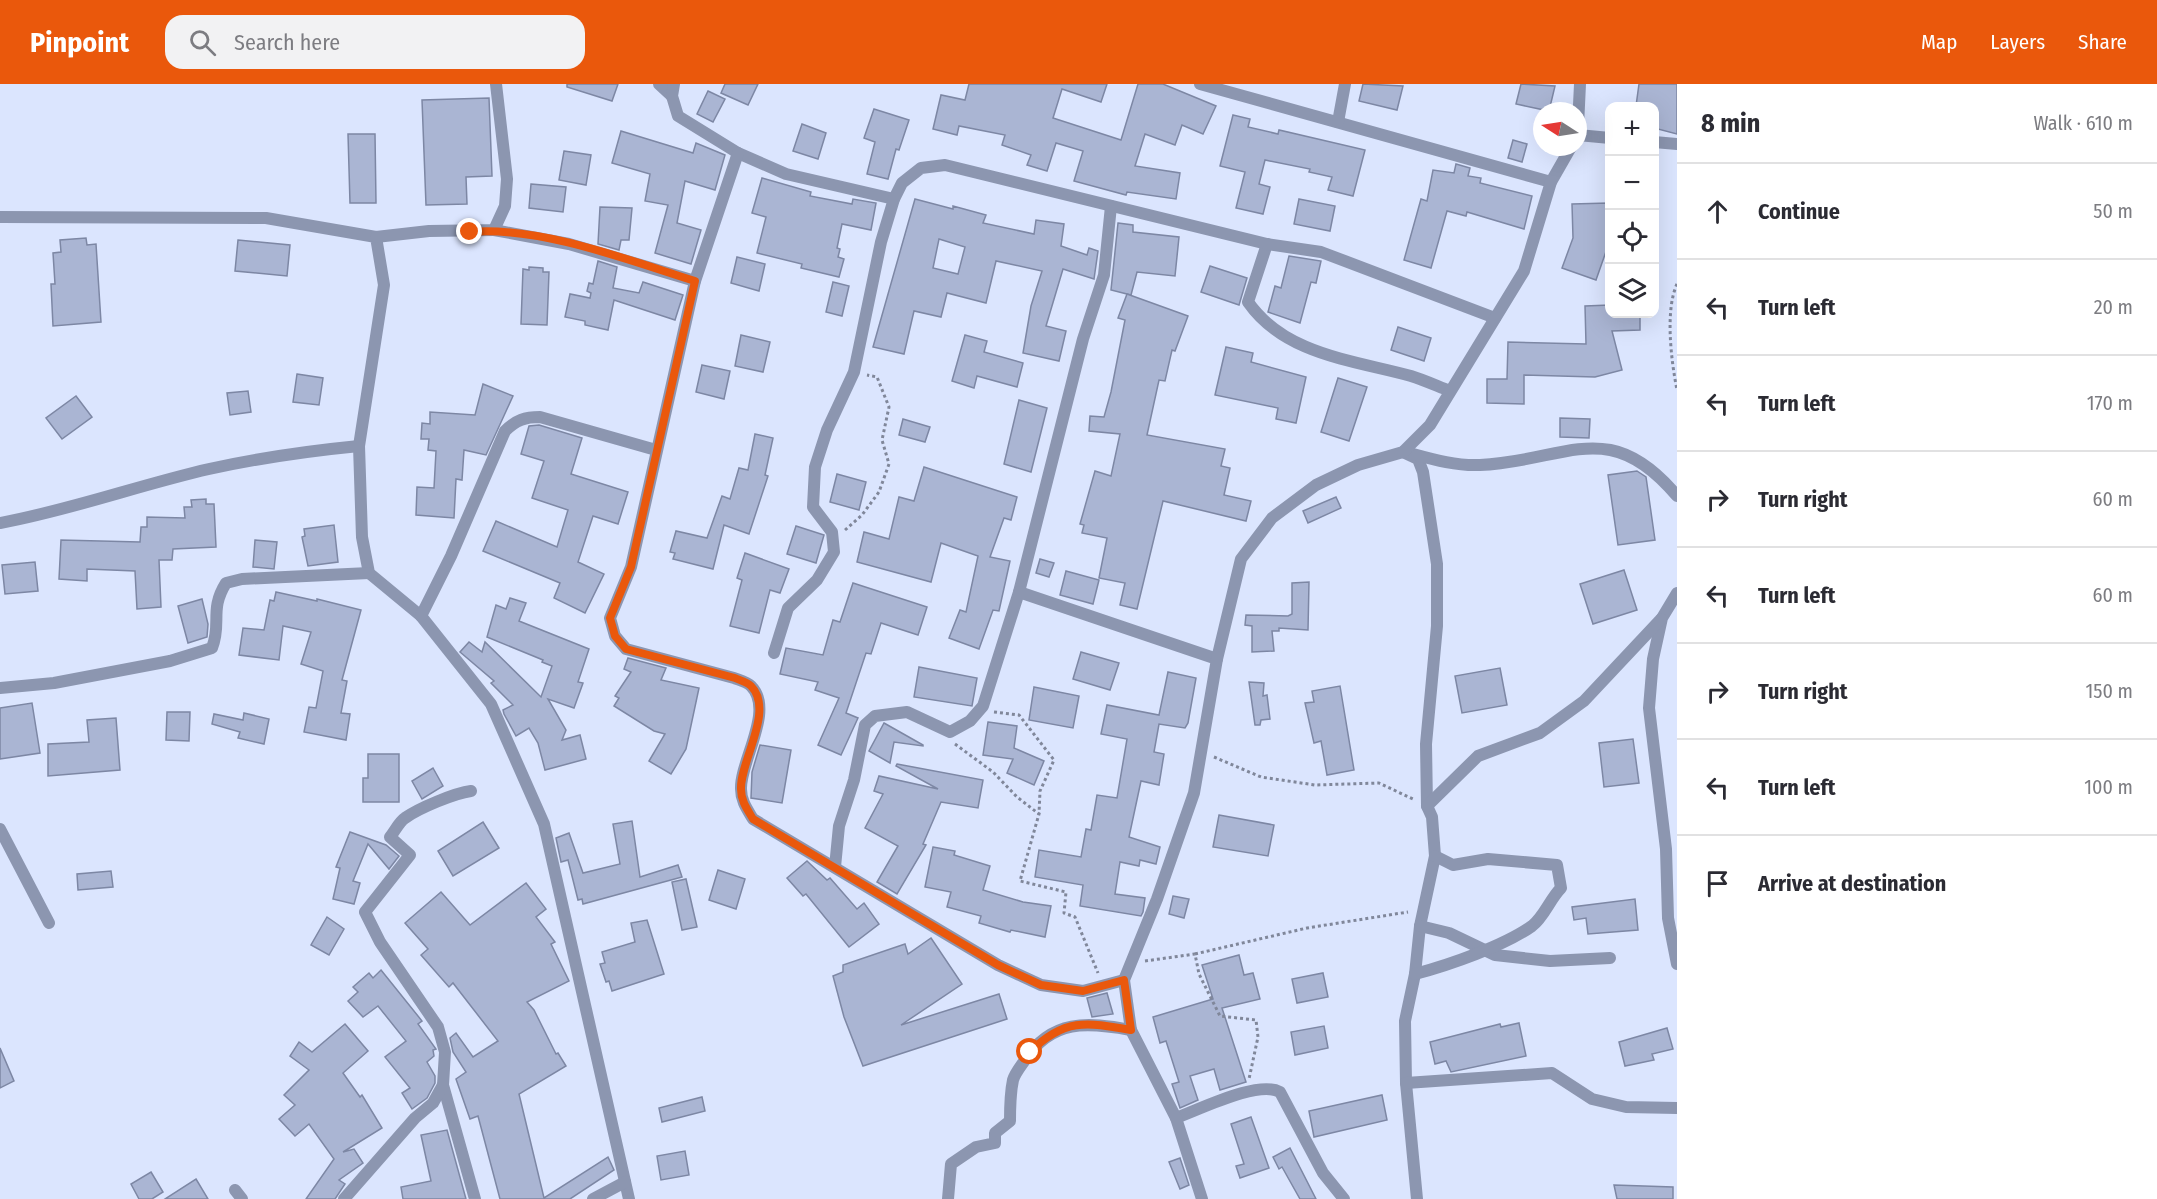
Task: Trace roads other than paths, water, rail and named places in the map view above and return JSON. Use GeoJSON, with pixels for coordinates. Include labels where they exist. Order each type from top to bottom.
{"type":"FeatureCollection","features":[{"type":"Feature","properties":{"kind":"street"},"geometry":{"type":"LineString","coordinates":[[494,230],[505,206],[507,179],[496,84]]}},
{"type":"Feature","properties":{"kind":"street"},"geometry":{"type":"LineString","coordinates":[[658,84],[673,90],[678,116],[738,153],[786,174],[894,199]]}},
{"type":"Feature","properties":{"kind":"street"},"geometry":{"type":"LineString","coordinates":[[1200,84],[1551,182]]}},
{"type":"Feature","properties":{"kind":"street"},"geometry":{"type":"LineString","coordinates":[[1338,122],[1345,84]]}},
{"type":"Feature","properties":{"kind":"street"},"geometry":{"type":"LineString","coordinates":[[1579,102],[1580,84]]}},
{"type":"Feature","properties":{"kind":"street"},"geometry":{"type":"LineString","coordinates":[[1587,136],[1605,138]]}},
{"type":"Feature","properties":{"kind":"street"},"geometry":{"type":"LineString","coordinates":[[1659,142],[1677,144]]}},
{"type":"Feature","properties":{"kind":"street"},"geometry":{"type":"LineString","coordinates":[[738,153],[695,281],[631,567],[610,618],[615,636],[626,649],[735,678],[751,686],[759,700],[759,717],[740,787],[743,804],[753,819],[998,965],[1041,985],[1083,991],[1124,980]]}},
{"type":"Feature","properties":{"kind":"street"},"geometry":{"type":"LineString","coordinates":[[1202,1199],[1176,1118],[1131,1030],[1124,980],[1178,842],[1194,793],[1217,659],[1241,559],[1272,518],[1316,485],[1358,465],[1403,452],[1430,425],[1524,271],[1551,182],[1566,156]]}},
{"type":"Feature","properties":{"kind":"street"},"geometry":{"type":"LineString","coordinates":[[774,653],[788,608],[818,580],[834,552],[832,532],[813,507],[815,467],[827,430],[854,372],[881,242],[894,199],[902,183],[921,168],[945,165],[1267,244],[1321,252],[1495,318]]}},
{"type":"Feature","properties":{"kind":"street"},"geometry":{"type":"LineString","coordinates":[[836,867],[839,826],[854,780],[865,725],[875,716],[907,712],[950,732],[970,721],[983,706],[1019,592],[1083,339],[1104,275],[1111,206]]}},
{"type":"Feature","properties":{"kind":"street"},"geometry":{"type":"LineString","coordinates":[[0,217],[266,218],[376,237],[429,231],[494,230],[578,246],[695,281]]}},
{"type":"Feature","properties":{"kind":"street"},"geometry":{"type":"LineString","coordinates":[[376,237],[384,285],[359,446],[362,537],[369,573],[421,616],[491,704],[544,824],[629,1199]]}},
{"type":"Feature","properties":{"kind":"street"},"geometry":{"type":"LineString","coordinates":[[1267,244],[1248,302],[1260,319],[1283,337],[1351,363],[1412,377],[1450,391]]}},
{"type":"Feature","properties":{"kind":"street"},"geometry":{"type":"LineString","coordinates":[[421,616],[451,556],[505,431],[512,423],[524,417],[540,417],[656,450]]}},
{"type":"Feature","properties":{"kind":"street"},"geometry":{"type":"LineString","coordinates":[[0,523],[50,514],[208,469],[286,453],[359,446]]}},
{"type":"Feature","properties":{"kind":"street"},"geometry":{"type":"LineString","coordinates":[[1403,452],[1445,462],[1479,465],[1593,448],[1618,450],[1638,459],[1677,496]]}},
{"type":"Feature","properties":{"kind":"street"},"geometry":{"type":"LineString","coordinates":[[1403,452],[1418,459],[1423,472],[1437,564],[1437,626],[1426,744],[1427,806],[1432,817],[1436,856],[1420,926],[1415,974],[1405,1021],[1406,1083],[1418,1199]]}},
{"type":"Feature","properties":{"kind":"street"},"geometry":{"type":"LineString","coordinates":[[0,688],[54,682],[135,668],[170,661],[212,648],[218,635],[217,598],[226,583],[242,579],[369,573]]}},
{"type":"Feature","properties":{"kind":"street"},"geometry":{"type":"LineString","coordinates":[[1019,592],[1217,659]]}},
{"type":"Feature","properties":{"kind":"street"},"geometry":{"type":"LineString","coordinates":[[1427,806],[1479,756],[1540,733],[1584,701],[1662,618],[1677,593]]}},
{"type":"Feature","properties":{"kind":"street"},"geometry":{"type":"LineString","coordinates":[[1662,618],[1653,658],[1649,708],[1665,849],[1668,918],[1677,964]]}},
{"type":"Feature","properties":{"kind":"street"},"geometry":{"type":"LineString","coordinates":[[471,791],[450,794],[437,804],[404,818],[390,837],[410,855],[365,912],[380,942],[438,1027],[445,1052],[443,1085],[475,1199]]}},
{"type":"Feature","properties":{"kind":"street"},"geometry":{"type":"LineString","coordinates":[[0,831],[49,923]]}},
{"type":"Feature","properties":{"kind":"street"},"geometry":{"type":"LineString","coordinates":[[1415,974],[1444,966],[1459,958],[1485,950],[1534,925],[1561,888],[1557,865],[1488,859],[1453,865],[1436,856]]}},
{"type":"Feature","properties":{"kind":"street"},"geometry":{"type":"LineString","coordinates":[[1420,926],[1449,933],[1495,955],[1550,961],[1610,958]]}},
{"type":"Feature","properties":{"kind":"street"},"geometry":{"type":"LineString","coordinates":[[948,1199],[951,1164],[976,1148],[994,1143],[995,1133],[1010,1121],[1014,1077],[1030,1052],[1049,1033],[1074,1025],[1103,1025],[1131,1030]]}},
{"type":"Feature","properties":{"kind":"street"},"geometry":{"type":"LineString","coordinates":[[1406,1083],[1552,1074],[1592,1100],[1626,1107],[1677,1108]]}},
{"type":"Feature","properties":{"kind":"street"},"geometry":{"type":"LineString","coordinates":[[344,1199],[416,1118],[433,1103],[443,1085]]}},
{"type":"Feature","properties":{"kind":"street"},"geometry":{"type":"LineString","coordinates":[[1176,1118],[1249,1089],[1271,1087],[1280,1092],[1323,1173],[1344,1199]]}},
{"type":"Feature","properties":{"kind":"street"},"geometry":{"type":"LineString","coordinates":[[593,1199],[625,1182]]}}]}
